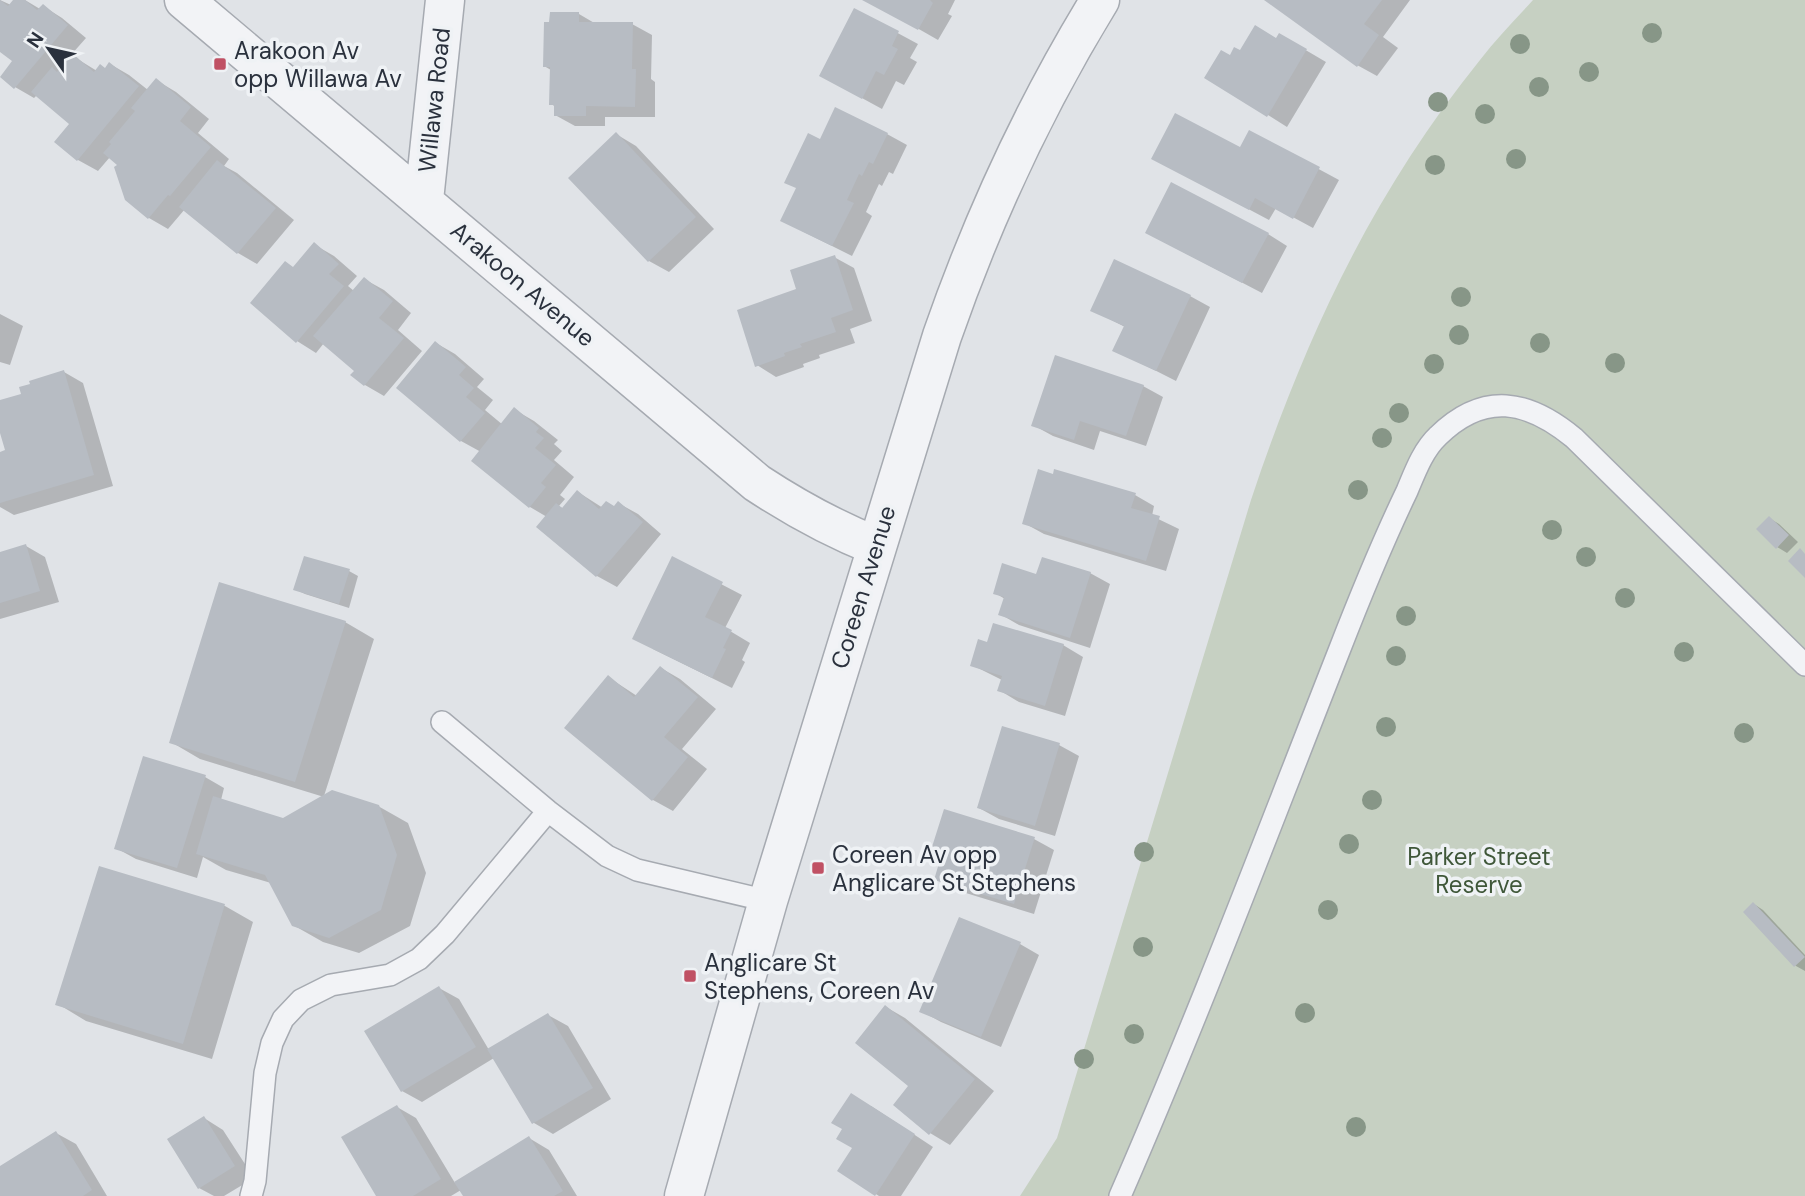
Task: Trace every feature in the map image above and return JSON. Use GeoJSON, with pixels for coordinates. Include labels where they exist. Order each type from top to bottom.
{"type":"FeatureCollection","features":[{"type":"Feature","properties":{"kind":"street","name":"Arakoon Avenue"},"geometry":{"type":"LineString","coordinates":[[184,0],[757,483],[798,510],[876,546]]}},
{"type":"Feature","properties":{"kind":"street","name":"Willawa Road"},"geometry":{"type":"LineString","coordinates":[[424,200],[445,0]]}},
{"type":"Feature","properties":{"kind":"street","name":"Coreen Avenue"},"geometry":{"type":"LineString","coordinates":[[684,1196],[768,901],[924,388],[975,245],[1041,103],[1100,0]]}},
{"type":"Feature","properties":{"kind":"lane"},"geometry":{"type":"LineString","coordinates":[[1120,1196],[1172,1077],[1369,576],[1423,456],[1437,436],[1462,418],[1488,406],[1510,406],[1534,411],[1555,422],[1805,665]]}},
{"type":"Feature","properties":{"kind":"lane"},"geometry":{"type":"LineString","coordinates":[[442,722],[548,811],[607,856],[637,870],[768,901]]}},
{"type":"Feature","properties":{"kind":"lane"},"geometry":{"type":"LineString","coordinates":[[251,1196],[255,1181],[265,1073],[272,1043],[283,1019],[301,1000],[331,985],[390,975],[419,959],[445,934],[548,811]]}},
{"type":"Feature","properties":{"kind":"green space","name":"Parker Street Reserve"},"geometry":{"type":"Polygon","coordinates":[[[1533,0],[1805,0],[1805,1196],[1020,1196],[1057,1138],[1251,500],[1294,382],[1345,270],[1406,162],[1480,60],[1533,0]]]}},
{"type":"Feature","properties":{"kind":"building"},"geometry":{"type":"Polygon","coordinates":[[[0,0],[8,6],[13,0],[25,0],[37,10],[43,4],[68,25],[14,89],[0,77],[12,61],[0,52],[0,0]]]}},
{"type":"Feature","properties":{"kind":"building"},"geometry":{"type":"Polygon","coordinates":[[[862,0],[930,0],[933,3],[918,30],[862,0]]]}},
{"type":"Feature","properties":{"kind":"building"},"geometry":{"type":"Polygon","coordinates":[[[1264,0],[1382,0],[1364,24],[1379,35],[1357,67],[1264,0]]]}},
{"type":"Feature","properties":{"kind":"building"},"geometry":{"type":"Polygon","coordinates":[[[854,8],[899,31],[892,46],[898,49],[884,75],[876,71],[862,99],[819,76],[854,8]]]}},
{"type":"Feature","properties":{"kind":"building"},"geometry":{"type":"Polygon","coordinates":[[[550,12],[579,12],[579,22],[633,22],[632,69],[636,69],[635,107],[586,106],[586,116],[554,116],[554,105],[549,105],[550,67],[543,67],[544,22],[549,22],[550,12]]]}},
{"type":"Feature","properties":{"kind":"building"},"geometry":{"type":"Polygon","coordinates":[[[1255,25],[1276,38],[1279,33],[1307,49],[1267,117],[1204,78],[1221,50],[1230,55],[1234,47],[1240,50],[1255,25]]]}},
{"type":"Feature","properties":{"kind":"building"},"geometry":{"type":"Polygon","coordinates":[[[73,54],[94,72],[100,64],[105,68],[109,62],[139,86],[77,161],[54,142],[69,124],[31,92],[52,67],[57,72],[73,54]]]}},
{"type":"Feature","properties":{"kind":"building"},"geometry":{"type":"Polygon","coordinates":[[[156,78],[191,107],[180,121],[211,147],[148,219],[125,200],[114,167],[117,165],[103,153],[135,111],[131,108],[156,78]]]}},
{"type":"Feature","properties":{"kind":"building"},"geometry":{"type":"Polygon","coordinates":[[[835,107],[888,133],[873,164],[869,162],[862,176],[859,174],[847,200],[854,203],[832,246],[780,221],[796,188],[784,183],[808,133],[820,139],[835,107]]]}},
{"type":"Feature","properties":{"kind":"building"},"geometry":{"type":"Polygon","coordinates":[[[1175,113],[1240,147],[1249,130],[1320,167],[1293,219],[1255,198],[1249,210],[1151,159],[1175,113]]]}},
{"type":"Feature","properties":{"kind":"building"},"geometry":{"type":"Polygon","coordinates":[[[616,132],[696,217],[648,262],[568,178],[616,132]]]}},
{"type":"Feature","properties":{"kind":"building"},"geometry":{"type":"Polygon","coordinates":[[[217,160],[276,208],[237,254],[179,207],[217,160]]]}},
{"type":"Feature","properties":{"kind":"building"},"geometry":{"type":"Polygon","coordinates":[[[1171,182],[1269,233],[1242,283],[1145,233],[1171,182]]]}},
{"type":"Feature","properties":{"kind":"building"},"geometry":{"type":"Polygon","coordinates":[[[314,242],[339,264],[329,274],[344,286],[296,343],[250,303],[285,261],[293,267],[314,242]]]}},
{"type":"Feature","properties":{"kind":"building"},"geometry":{"type":"Polygon","coordinates":[[[835,255],[853,310],[831,318],[836,332],[800,344],[802,347],[784,353],[785,356],[755,367],[737,310],[796,289],[790,270],[835,255]]]}},
{"type":"Feature","properties":{"kind":"building"},"geometry":{"type":"Polygon","coordinates":[[[1114,259],[1191,295],[1156,371],[1112,351],[1124,326],[1090,311],[1114,259]]]}},
{"type":"Feature","properties":{"kind":"building"},"geometry":{"type":"Polygon","coordinates":[[[364,277],[393,301],[379,318],[404,338],[364,386],[350,375],[354,371],[313,336],[364,277]]]}},
{"type":"Feature","properties":{"kind":"building"},"geometry":{"type":"Polygon","coordinates":[[[435,341],[466,367],[459,375],[474,388],[466,397],[485,413],[460,442],[396,388],[435,341]]]}},
{"type":"Feature","properties":{"kind":"building"},"geometry":{"type":"Polygon","coordinates":[[[1055,355],[1144,385],[1126,436],[1080,421],[1074,440],[1031,426],[1055,355]]]}},
{"type":"Feature","properties":{"kind":"building"},"geometry":{"type":"Polygon","coordinates":[[[64,370],[94,475],[0,503],[0,452],[5,450],[0,433],[0,400],[21,394],[19,387],[30,384],[29,381],[64,370]]]}},
{"type":"Feature","properties":{"kind":"building"},"geometry":{"type":"Polygon","coordinates":[[[514,407],[539,428],[536,432],[544,438],[535,448],[556,465],[541,483],[546,487],[529,508],[471,461],[514,407]]]}},
{"type":"Feature","properties":{"kind":"building"},"geometry":{"type":"Polygon","coordinates":[[[1038,469],[1053,474],[1054,469],[1136,493],[1131,508],[1160,516],[1146,561],[1022,524],[1038,469]]]}},
{"type":"Feature","properties":{"kind":"building"},"geometry":{"type":"Polygon","coordinates":[[[577,490],[599,509],[606,501],[614,506],[618,501],[643,522],[596,577],[536,527],[556,503],[562,508],[577,490]]]}},
{"type":"Feature","properties":{"kind":"building"},"geometry":{"type":"Polygon","coordinates":[[[1769,516],[1789,535],[1776,549],[1756,529],[1769,516]]]}},
{"type":"Feature","properties":{"kind":"building"},"geometry":{"type":"Polygon","coordinates":[[[26,544],[40,591],[0,603],[0,552],[26,544]]]}},
{"type":"Feature","properties":{"kind":"building"},"geometry":{"type":"Polygon","coordinates":[[[1800,548],[1805,554],[1805,578],[1788,561],[1800,548]]]}},
{"type":"Feature","properties":{"kind":"building"},"geometry":{"type":"Polygon","coordinates":[[[304,556],[350,569],[339,604],[293,590],[304,556]]]}},
{"type":"Feature","properties":{"kind":"building"},"geometry":{"type":"Polygon","coordinates":[[[672,556],[723,582],[705,617],[732,630],[712,678],[632,639],[672,556]]]}},
{"type":"Feature","properties":{"kind":"building"},"geometry":{"type":"Polygon","coordinates":[[[1042,557],[1091,572],[1070,638],[998,615],[1004,597],[993,594],[1002,563],[1036,574],[1042,557]]]}},
{"type":"Feature","properties":{"kind":"building"},"geometry":{"type":"Polygon","coordinates":[[[219,582],[346,621],[295,782],[169,743],[219,582]]]}},
{"type":"Feature","properties":{"kind":"building"},"geometry":{"type":"Polygon","coordinates":[[[993,623],[1064,644],[1045,706],[997,691],[1002,676],[970,666],[978,639],[987,642],[993,623]]]}},
{"type":"Feature","properties":{"kind":"building"},"geometry":{"type":"Polygon","coordinates":[[[660,666],[698,697],[664,737],[688,757],[652,801],[564,728],[608,675],[634,697],[660,666]]]}},
{"type":"Feature","properties":{"kind":"building"},"geometry":{"type":"Polygon","coordinates":[[[1002,726],[1060,743],[1035,826],[977,808],[1002,726]]]}},
{"type":"Feature","properties":{"kind":"building"},"geometry":{"type":"Polygon","coordinates":[[[143,756],[206,775],[177,868],[114,849],[143,756]]]}},
{"type":"Feature","properties":{"kind":"building"},"geometry":{"type":"Polygon","coordinates":[[[332,790],[379,805],[397,855],[381,910],[329,938],[292,926],[265,875],[196,854],[213,796],[283,818],[332,790]]]}},
{"type":"Feature","properties":{"kind":"building"},"geometry":{"type":"Polygon","coordinates":[[[944,809],[1035,837],[1014,904],[934,880],[942,853],[931,850],[944,809]]]}},
{"type":"Feature","properties":{"kind":"building"},"geometry":{"type":"Polygon","coordinates":[[[99,866],[225,904],[183,1044],[55,1005],[99,866]]]}},
{"type":"Feature","properties":{"kind":"building"},"geometry":{"type":"Polygon","coordinates":[[[1753,902],[1805,957],[1794,967],[1743,912],[1753,902]]]}},
{"type":"Feature","properties":{"kind":"building"},"geometry":{"type":"Polygon","coordinates":[[[959,917],[1021,942],[981,1037],[919,1012],[959,917]]]}},
{"type":"Feature","properties":{"kind":"building"},"geometry":{"type":"Polygon","coordinates":[[[439,986],[476,1047],[401,1092],[364,1031],[439,986]]]}},
{"type":"Feature","properties":{"kind":"building"},"geometry":{"type":"Polygon","coordinates":[[[885,1005],[975,1079],[929,1135],[893,1105],[908,1086],[855,1043],[885,1005]]]}},
{"type":"Feature","properties":{"kind":"building"},"geometry":{"type":"Polygon","coordinates":[[[548,1013],[593,1088],[532,1124],[487,1049],[548,1013]]]}},
{"type":"Feature","properties":{"kind":"building"},"geometry":{"type":"Polygon","coordinates":[[[851,1093],[915,1134],[875,1196],[837,1171],[852,1148],[836,1139],[842,1129],[831,1123],[851,1093]]]}},
{"type":"Feature","properties":{"kind":"building"},"geometry":{"type":"Polygon","coordinates":[[[397,1105],[441,1179],[413,1196],[376,1196],[341,1137],[397,1105]]]}},
{"type":"Feature","properties":{"kind":"building"},"geometry":{"type":"Polygon","coordinates":[[[204,1116],[235,1166],[198,1189],[167,1139],[204,1116]]]}},
{"type":"Feature","properties":{"kind":"building"},"geometry":{"type":"Polygon","coordinates":[[[56,1131],[92,1190],[83,1196],[0,1196],[0,1166],[56,1131]]]}},
{"type":"Feature","properties":{"kind":"building"},"geometry":{"type":"Polygon","coordinates":[[[529,1136],[563,1191],[554,1196],[463,1196],[454,1182],[529,1136]]]}},
{"type":"Feature","properties":{"kind":"place","name":"Arakoon Av opp Willawa Av"},"geometry":{"type":"Point","coordinates":[220,64]}},
{"type":"Feature","properties":{"kind":"place","name":"Coreen Av opp Anglicare St Stephens"},"geometry":{"type":"Point","coordinates":[818,868]}},
{"type":"Feature","properties":{"kind":"place","name":"Anglicare St Stephens, Coreen Av"},"geometry":{"type":"Point","coordinates":[690,976]}}]}
